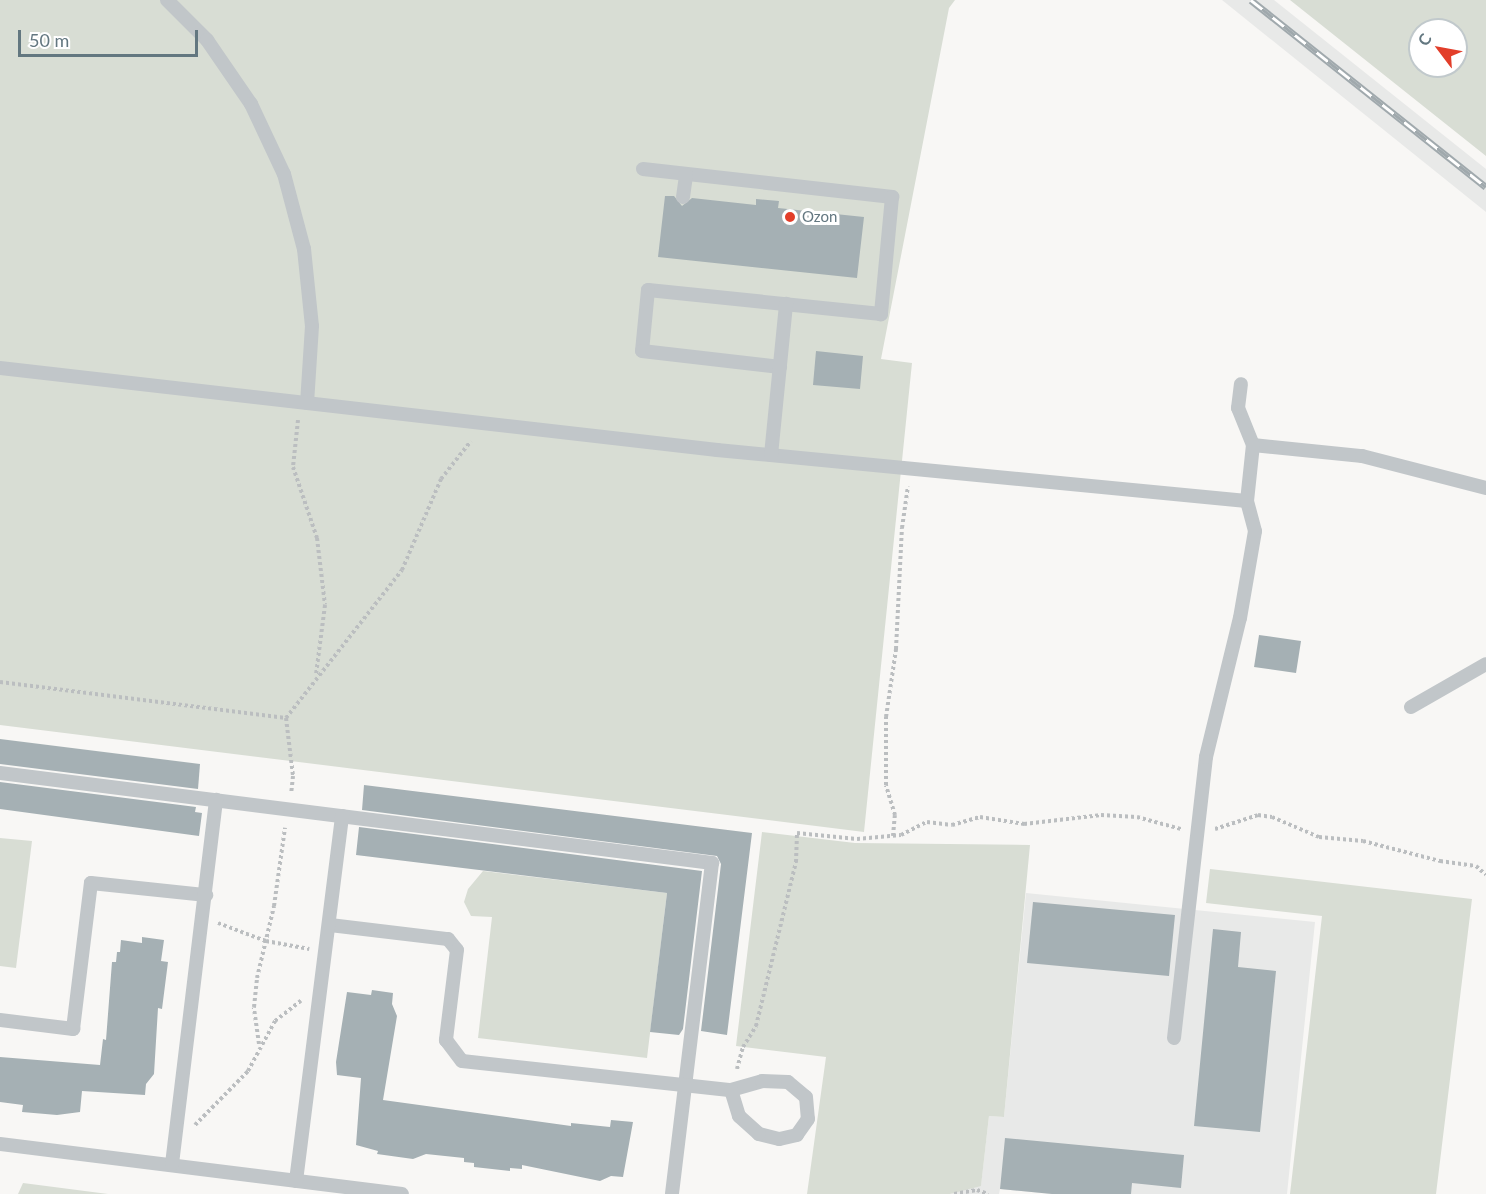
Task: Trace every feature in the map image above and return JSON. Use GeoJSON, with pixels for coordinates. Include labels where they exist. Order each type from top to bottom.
{"type":"FeatureCollection","features":[{"type":"Feature","properties":{"kind":"lane"},"geometry":{"type":"LineString","coordinates":[[167,0],[207,40],[251,104],[284,174],[304,249],[312,326],[307,403]]}},
{"type":"Feature","properties":{"kind":"lane"},"geometry":{"type":"LineString","coordinates":[[642,169],[892,197],[881,314],[648,290],[642,351],[780,367]]}},
{"type":"Feature","properties":{"kind":"lane"},"geometry":{"type":"LineString","coordinates":[[683,197],[686,175]]}},
{"type":"Feature","properties":{"kind":"lane"},"geometry":{"type":"LineString","coordinates":[[771,454],[786,304]]}},
{"type":"Feature","properties":{"kind":"lane"},"geometry":{"type":"LineString","coordinates":[[0,368],[771,454],[1247,501]]}},
{"type":"Feature","properties":{"kind":"lane"},"geometry":{"type":"LineString","coordinates":[[1174,1038],[1196,832],[1216,704],[1240,618],[1255,531],[1247,501],[1253,445],[1238,408],[1241,384]]}},
{"type":"Feature","properties":{"kind":"lane"},"geometry":{"type":"LineString","coordinates":[[1253,445],[1362,456],[1486,488]]}},
{"type":"Feature","properties":{"kind":"lane"},"geometry":{"type":"LineString","coordinates":[[1411,707],[1486,664]]}},
{"type":"Feature","properties":{"kind":"lane"},"geometry":{"type":"LineString","coordinates":[[0,773],[712,863],[683,1086],[672,1194]]}},
{"type":"Feature","properties":{"kind":"lane"},"geometry":{"type":"LineString","coordinates":[[172,1164],[216,800]]}},
{"type":"Feature","properties":{"kind":"lane"},"geometry":{"type":"LineString","coordinates":[[296,1180],[327,952],[342,816]]}},
{"type":"Feature","properties":{"kind":"lane"},"geometry":{"type":"LineString","coordinates":[[0,1020],[73,1029],[91,883],[206,896]]}},
{"type":"Feature","properties":{"kind":"lane"},"geometry":{"type":"LineString","coordinates":[[330,925],[448,939],[457,950],[446,1040],[462,1060],[731,1090],[762,1081],[788,1082],[806,1097],[808,1119],[797,1135],[779,1139],[759,1134],[739,1116],[731,1090]]}},
{"type":"Feature","properties":{"kind":"lane"},"geometry":{"type":"LineString","coordinates":[[0,1144],[402,1194]]}},
{"type":"Feature","properties":{"kind":"path"},"geometry":{"type":"LineString","coordinates":[[307,403],[294,429],[293,467],[317,538],[325,605],[316,675]]}},
{"type":"Feature","properties":{"kind":"path"},"geometry":{"type":"LineString","coordinates":[[259,1044],[254,1007],[293,776],[286,718],[316,675],[402,570],[441,479],[485,423]]}},
{"type":"Feature","properties":{"kind":"path"},"geometry":{"type":"LineString","coordinates":[[893,836],[895,815],[886,784],[886,717],[896,649],[902,528],[911,468]]}},
{"type":"Feature","properties":{"kind":"path"},"geometry":{"type":"LineString","coordinates":[[0,682],[286,718]]}},
{"type":"Feature","properties":{"kind":"path"},"geometry":{"type":"LineString","coordinates":[[731,1090],[743,1047],[756,1026],[796,862],[795,836],[856,839],[893,836],[927,822],[952,825],[980,817],[1024,824],[1101,815],[1137,817],[1196,832],[1222,828],[1258,815],[1318,837],[1363,841],[1440,861],[1476,866],[1486,875]]}},
{"type":"Feature","properties":{"kind":"path"},"geometry":{"type":"LineString","coordinates":[[203,917],[266,941],[327,952]]}},
{"type":"Feature","properties":{"kind":"path"},"geometry":{"type":"LineString","coordinates":[[176,1136],[194,1125],[228,1094],[248,1071],[259,1044],[275,1021],[295,1003],[321,995]]}},
{"type":"Feature","properties":{"kind":"path"},"geometry":{"type":"LineString","coordinates":[[954,1194],[977,1190],[988,1194]]}},
{"type":"Feature","properties":{"kind":"shaded area"},"geometry":{"type":"Polygon","coordinates":[[[0,0],[955,0],[949,8],[881,359],[912,363],[864,832],[0,725],[0,0]]]}},
{"type":"Feature","properties":{"kind":"shaded area"},"geometry":{"type":"Polygon","coordinates":[[[1222,0],[1274,0],[1486,169],[1486,212],[1222,0]]]}},
{"type":"Feature","properties":{"kind":"shaded area"},"geometry":{"type":"Polygon","coordinates":[[[1290,0],[1486,0],[1486,156],[1290,0]]]}},
{"type":"Feature","properties":{"kind":"shaded area"},"geometry":{"type":"Polygon","coordinates":[[[762,832],[855,843],[1030,845],[1004,1117],[989,1116],[981,1186],[950,1194],[807,1194],[826,1057],[736,1046],[762,832]]]}},
{"type":"Feature","properties":{"kind":"shaded area"},"geometry":{"type":"Polygon","coordinates":[[[0,838],[32,841],[16,968],[0,966],[0,838]]]}},
{"type":"Feature","properties":{"kind":"shaded area"},"geometry":{"type":"Polygon","coordinates":[[[1210,869],[1472,899],[1436,1194],[1290,1194],[1322,916],[1206,903],[1210,869]]]}},
{"type":"Feature","properties":{"kind":"shaded area"},"geometry":{"type":"Polygon","coordinates":[[[483,871],[667,893],[647,1058],[478,1038],[492,917],[471,916],[464,902],[468,889],[483,871]]]}},
{"type":"Feature","properties":{"kind":"shaded area"},"geometry":{"type":"Polygon","coordinates":[[[1026,893],[1315,922],[1287,1194],[1052,1194],[1000,1189],[999,1194],[950,1194],[981,1185],[989,1116],[1004,1117],[1026,893]]]}},
{"type":"Feature","properties":{"kind":"shaded area"},"geometry":{"type":"Polygon","coordinates":[[[23,1183],[108,1194],[18,1194],[23,1183]]]}},
{"type":"Feature","properties":{"kind":"building"},"geometry":{"type":"Polygon","coordinates":[[[665,196],[674,196],[682,206],[692,198],[756,205],[756,199],[779,201],[778,208],[864,217],[857,278],[658,257],[665,196]]]}},
{"type":"Feature","properties":{"kind":"building"},"geometry":{"type":"Polygon","coordinates":[[[816,351],[863,356],[860,389],[813,385],[816,351]]]}},
{"type":"Feature","properties":{"kind":"building"},"geometry":{"type":"Polygon","coordinates":[[[1259,635],[1301,641],[1296,673],[1254,667],[1259,635]]]}},
{"type":"Feature","properties":{"kind":"building"},"geometry":{"type":"Polygon","coordinates":[[[0,739],[200,764],[198,789],[0,764],[0,739]]]}},
{"type":"Feature","properties":{"kind":"building"},"geometry":{"type":"Polygon","coordinates":[[[0,782],[196,807],[195,812],[202,813],[199,836],[0,809],[0,782]]]}},
{"type":"Feature","properties":{"kind":"building"},"geometry":{"type":"Polygon","coordinates":[[[364,785],[752,833],[727,1035],[701,1031],[721,864],[717,856],[362,810],[364,785]]]}},
{"type":"Feature","properties":{"kind":"building"},"geometry":{"type":"Polygon","coordinates":[[[359,827],[702,871],[683,1029],[679,1035],[650,1032],[667,893],[356,855],[359,827]]]}},
{"type":"Feature","properties":{"kind":"building"},"geometry":{"type":"Polygon","coordinates":[[[1033,902],[1175,915],[1169,976],[1027,963],[1033,902]]]}},
{"type":"Feature","properties":{"kind":"building"},"geometry":{"type":"Polygon","coordinates":[[[1213,929],[1241,932],[1238,967],[1276,971],[1260,1132],[1194,1126],[1213,929]]]}},
{"type":"Feature","properties":{"kind":"building"},"geometry":{"type":"Polygon","coordinates":[[[142,937],[164,940],[161,961],[168,962],[162,1009],[158,1008],[154,1074],[146,1084],[145,1095],[82,1091],[80,1112],[57,1115],[22,1112],[23,1105],[0,1102],[0,1057],[100,1065],[103,1039],[106,1040],[112,962],[116,962],[121,940],[142,943],[142,937]]]}},
{"type":"Feature","properties":{"kind":"building"},"geometry":{"type":"Polygon","coordinates":[[[372,990],[393,993],[392,1004],[397,1016],[383,1100],[571,1126],[571,1123],[610,1127],[611,1120],[633,1122],[623,1177],[611,1176],[600,1181],[522,1165],[522,1169],[510,1168],[510,1171],[474,1167],[474,1163],[464,1162],[464,1158],[426,1154],[413,1159],[377,1154],[378,1151],[356,1145],[361,1078],[337,1075],[336,1062],[347,992],[371,995],[372,990]]]}},
{"type":"Feature","properties":{"kind":"building"},"geometry":{"type":"Polygon","coordinates":[[[1005,1138],[1184,1155],[1181,1188],[1132,1183],[1131,1194],[1052,1194],[1000,1189],[1005,1138]]]}},
{"type":"Feature","properties":{"kind":"railway"},"geometry":{"type":"LineString","coordinates":[[1251,0],[1486,187]]}},
{"type":"Feature","properties":{"kind":"place","name":"Ozon"},"geometry":{"type":"Point","coordinates":[790,217]}}]}
